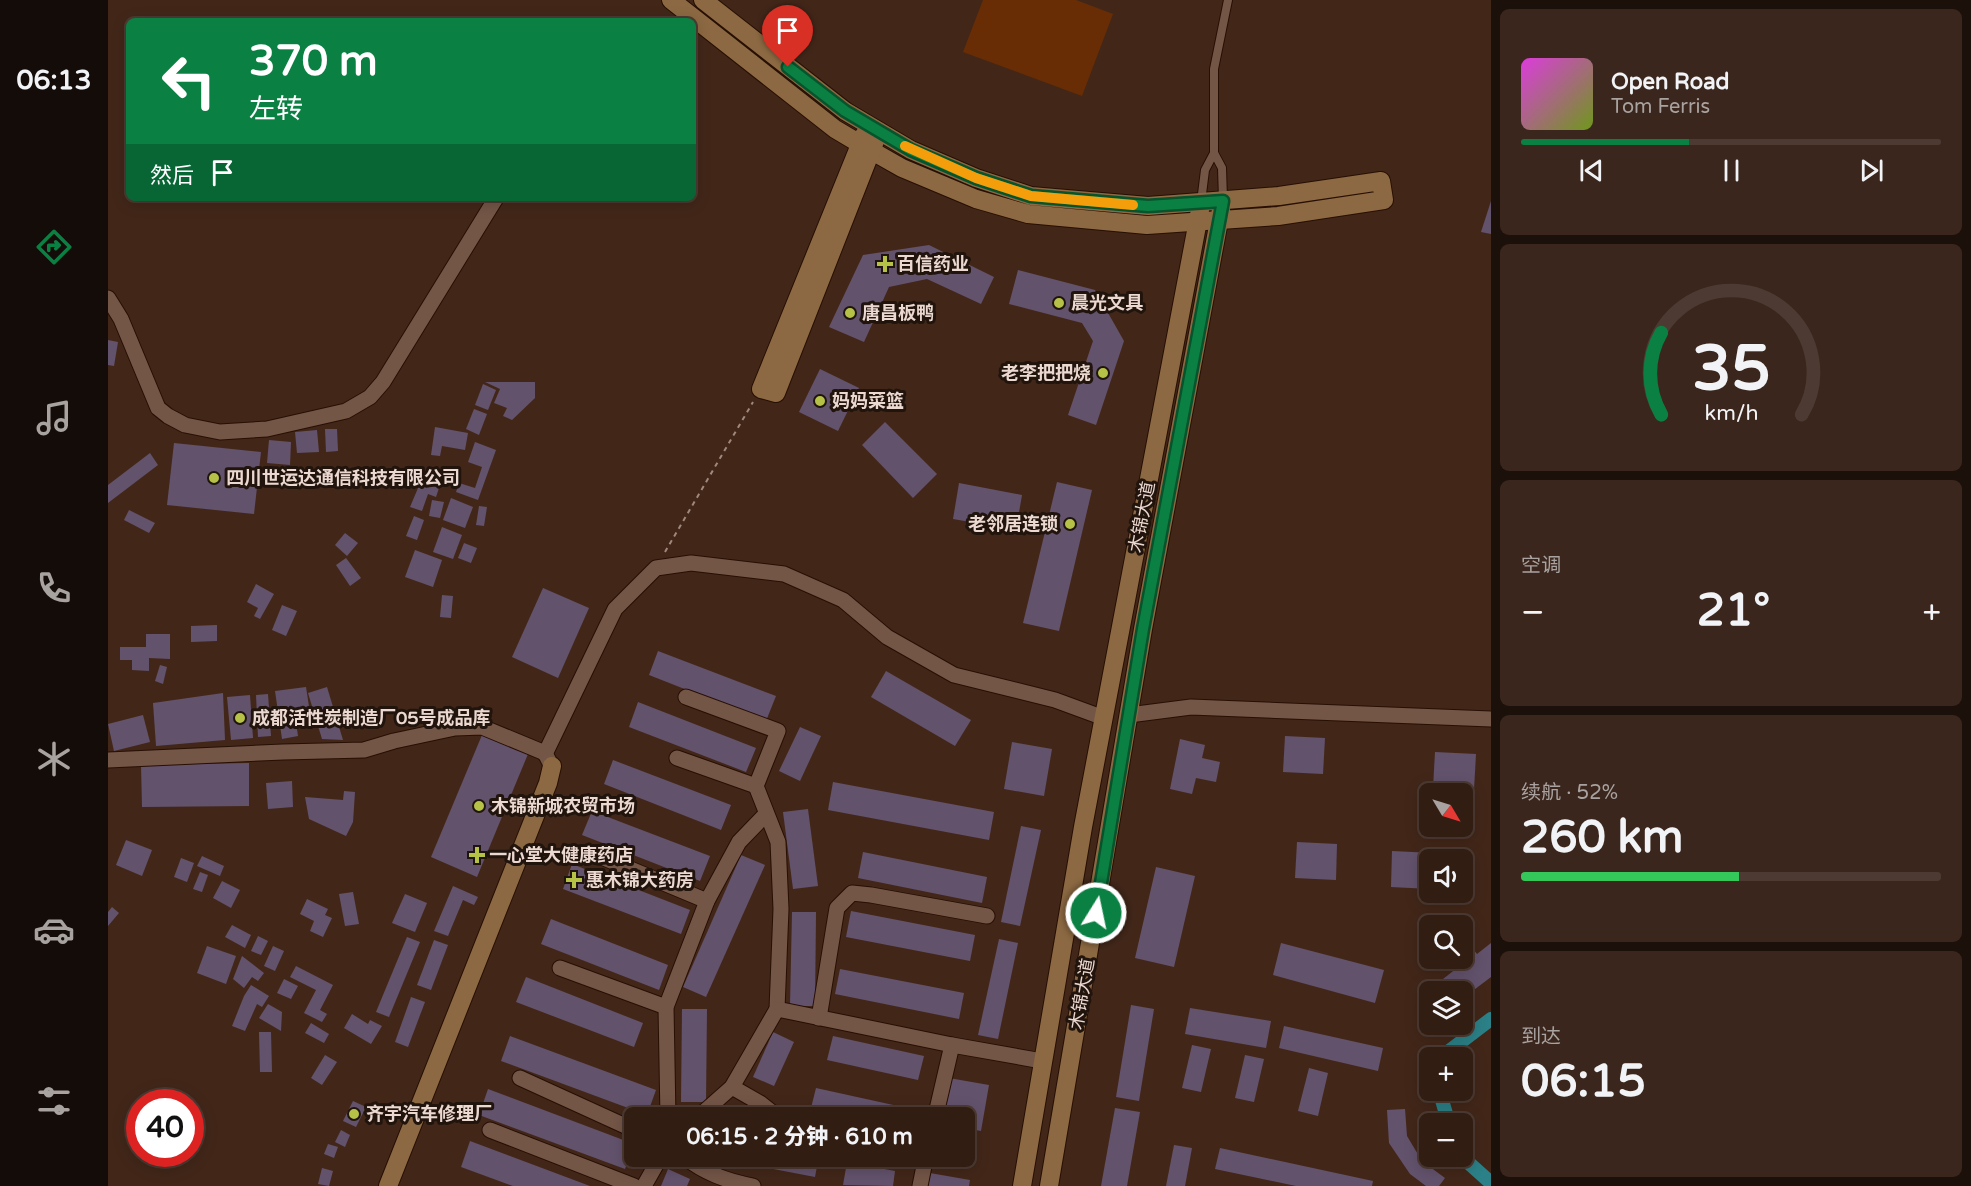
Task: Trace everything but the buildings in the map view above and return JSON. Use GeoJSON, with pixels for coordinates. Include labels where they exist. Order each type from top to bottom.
{"type":"FeatureCollection","features":[{"type":"Feature","properties":{"kind":"street"},"geometry":{"type":"LineString","coordinates":[[670,0],[693,18]]}},
{"type":"Feature","properties":{"kind":"street"},"geometry":{"type":"LineString","coordinates":[[696,20],[835,129],[866,148],[902,168],[976,199],[1028,214],[1147,225],[1278,216],[1384,201],[1381,182],[1280,196],[1148,206],[1031,196],[976,178],[911,150],[845,111],[703,0]]}},
{"type":"Feature","properties":{"kind":"street"},"geometry":{"type":"LineString","coordinates":[[761,389],[874,128]]}},
{"type":"Feature","properties":{"kind":"street"},"geometry":{"type":"LineString","coordinates":[[108,298],[121,319],[158,408],[185,425],[220,432],[267,429],[346,411],[370,397],[383,382],[494,201]]}},
{"type":"Feature","properties":{"kind":"street","name":"木锦大道"},"geometry":{"type":"LineString","coordinates":[[1049,1186],[1143,629],[1223,201]]}},
{"type":"Feature","properties":{"kind":"street","name":"木锦大道"},"geometry":{"type":"LineString","coordinates":[[1022,1186],[1042,1061],[1104,718],[1201,202]]}},
{"type":"Feature","properties":{"kind":"street"},"geometry":{"type":"LineString","coordinates":[[388,1186],[548,783],[548,760],[615,609],[656,568],[691,563],[784,574],[843,600],[887,637],[954,675],[1055,700],[1104,718]]}},
{"type":"Feature","properties":{"kind":"street"},"geometry":{"type":"LineString","coordinates":[[686,697],[778,731],[756,786],[778,842],[781,909],[777,1009],[732,1087],[709,1107]]}},
{"type":"Feature","properties":{"kind":"street"},"geometry":{"type":"LineString","coordinates":[[1129,715],[1191,707],[1491,718]]}},
{"type":"Feature","properties":{"kind":"street"},"geometry":{"type":"LineString","coordinates":[[108,760],[364,750],[455,728],[482,727],[548,760]]}},
{"type":"Feature","properties":{"kind":"street"},"geometry":{"type":"LineString","coordinates":[[676,758],[756,786]]}},
{"type":"Feature","properties":{"kind":"street"},"geometry":{"type":"LineString","coordinates":[[668,1107],[666,1006],[706,901],[739,842],[766,814]]}},
{"type":"Feature","properties":{"kind":"street"},"geometry":{"type":"LineString","coordinates":[[592,853],[706,901]]}},
{"type":"Feature","properties":{"kind":"street"},"geometry":{"type":"LineString","coordinates":[[819,1018],[837,908],[852,893],[987,916]]}},
{"type":"Feature","properties":{"kind":"street"},"geometry":{"type":"LineString","coordinates":[[560,968],[666,1006]]}},
{"type":"Feature","properties":{"kind":"street"},"geometry":{"type":"LineString","coordinates":[[777,1009],[1042,1061]]}},
{"type":"Feature","properties":{"kind":"street"},"geometry":{"type":"LineString","coordinates":[[938,1107],[952,1045]]}},
{"type":"Feature","properties":{"kind":"street"},"geometry":{"type":"LineString","coordinates":[[520,1078],[624,1125]]}},
{"type":"Feature","properties":{"kind":"street"},"geometry":{"type":"LineString","coordinates":[[732,1087],[765,1107]]}},
{"type":"Feature","properties":{"kind":"street"},"geometry":{"type":"LineString","coordinates":[[490,1130],[634,1186]]}},
{"type":"Feature","properties":{"kind":"street"},"geometry":{"type":"LineString","coordinates":[[644,1186],[655,1167]]}},
{"type":"Feature","properties":{"kind":"street"},"geometry":{"type":"LineString","coordinates":[[697,1167],[718,1178],[753,1186]]}},
{"type":"Feature","properties":{"kind":"street"},"geometry":{"type":"LineString","coordinates":[[920,1186],[924,1167]]}},
{"type":"Feature","properties":{"kind":"lane"},"geometry":{"type":"LineString","coordinates":[[1201,202],[1205,170],[1214,153],[1214,69],[1228,0]]}},
{"type":"Feature","properties":{"kind":"lane"},"geometry":{"type":"LineString","coordinates":[[1214,153],[1222,168],[1223,201]]}},
{"type":"Feature","properties":{"kind":"path"},"geometry":{"type":"LineString","coordinates":[[656,568],[761,389]]}},
{"type":"Feature","properties":{"kind":"shaded area"},"geometry":{"type":"Polygon","coordinates":[[[983,0],[1076,0],[1113,14],[1082,96],[963,52],[983,0]]]}},
{"type":"Feature","properties":{"kind":"waterway"},"geometry":{"type":"LineString","coordinates":[[1454,1047],[1491,1019]]}},
{"type":"Feature","properties":{"kind":"waterway"},"geometry":{"type":"LineString","coordinates":[[1442,1101],[1446,1113]]}},
{"type":"Feature","properties":{"kind":"waterway"},"geometry":{"type":"LineString","coordinates":[[1473,1167],[1491,1183]]}},
{"type":"Feature","properties":{"kind":"slow traffic"},"geometry":{"type":"LineString","coordinates":[[905,146],[976,178],[1031,196],[1133,205]]}},
{"type":"Feature","properties":{"kind":"place","name":"百信药业"},"geometry":{"type":"Point","coordinates":[885,264]}},
{"type":"Feature","properties":{"kind":"place","name":"晨光文具"},"geometry":{"type":"Point","coordinates":[1059,303]}},
{"type":"Feature","properties":{"kind":"place","name":"唐昌板鸭"},"geometry":{"type":"Point","coordinates":[850,313]}},
{"type":"Feature","properties":{"kind":"place","name":"老李把把烧"},"geometry":{"type":"Point","coordinates":[1103,373]}},
{"type":"Feature","properties":{"kind":"place","name":"妈妈菜篮"},"geometry":{"type":"Point","coordinates":[820,401]}},
{"type":"Feature","properties":{"kind":"place","name":"四川世运达通信科技有限公司"},"geometry":{"type":"Point","coordinates":[214,478]}},
{"type":"Feature","properties":{"kind":"place","name":"老邻居连锁"},"geometry":{"type":"Point","coordinates":[1070,524]}},
{"type":"Feature","properties":{"kind":"place","name":"成都活性炭制造厂05号成品库"},"geometry":{"type":"Point","coordinates":[240,718]}},
{"type":"Feature","properties":{"kind":"place","name":"木锦新城农贸市场"},"geometry":{"type":"Point","coordinates":[479,806]}},
{"type":"Feature","properties":{"kind":"place","name":"一心堂大健康药店"},"geometry":{"type":"Point","coordinates":[477,855]}},
{"type":"Feature","properties":{"kind":"place","name":"惠木锦大药房"},"geometry":{"type":"Point","coordinates":[574,880]}},
{"type":"Feature","properties":{"kind":"place","name":"齐宇汽车修理厂"},"geometry":{"type":"Point","coordinates":[354,1114]}},
{"type":"Feature","properties":{"kind":"route"},"geometry":{"type":"LineString","coordinates":[[788,67],[845,111],[911,150],[976,178],[1031,196],[1148,206],[1223,201],[1143,629],[1096,913]]}}]}
